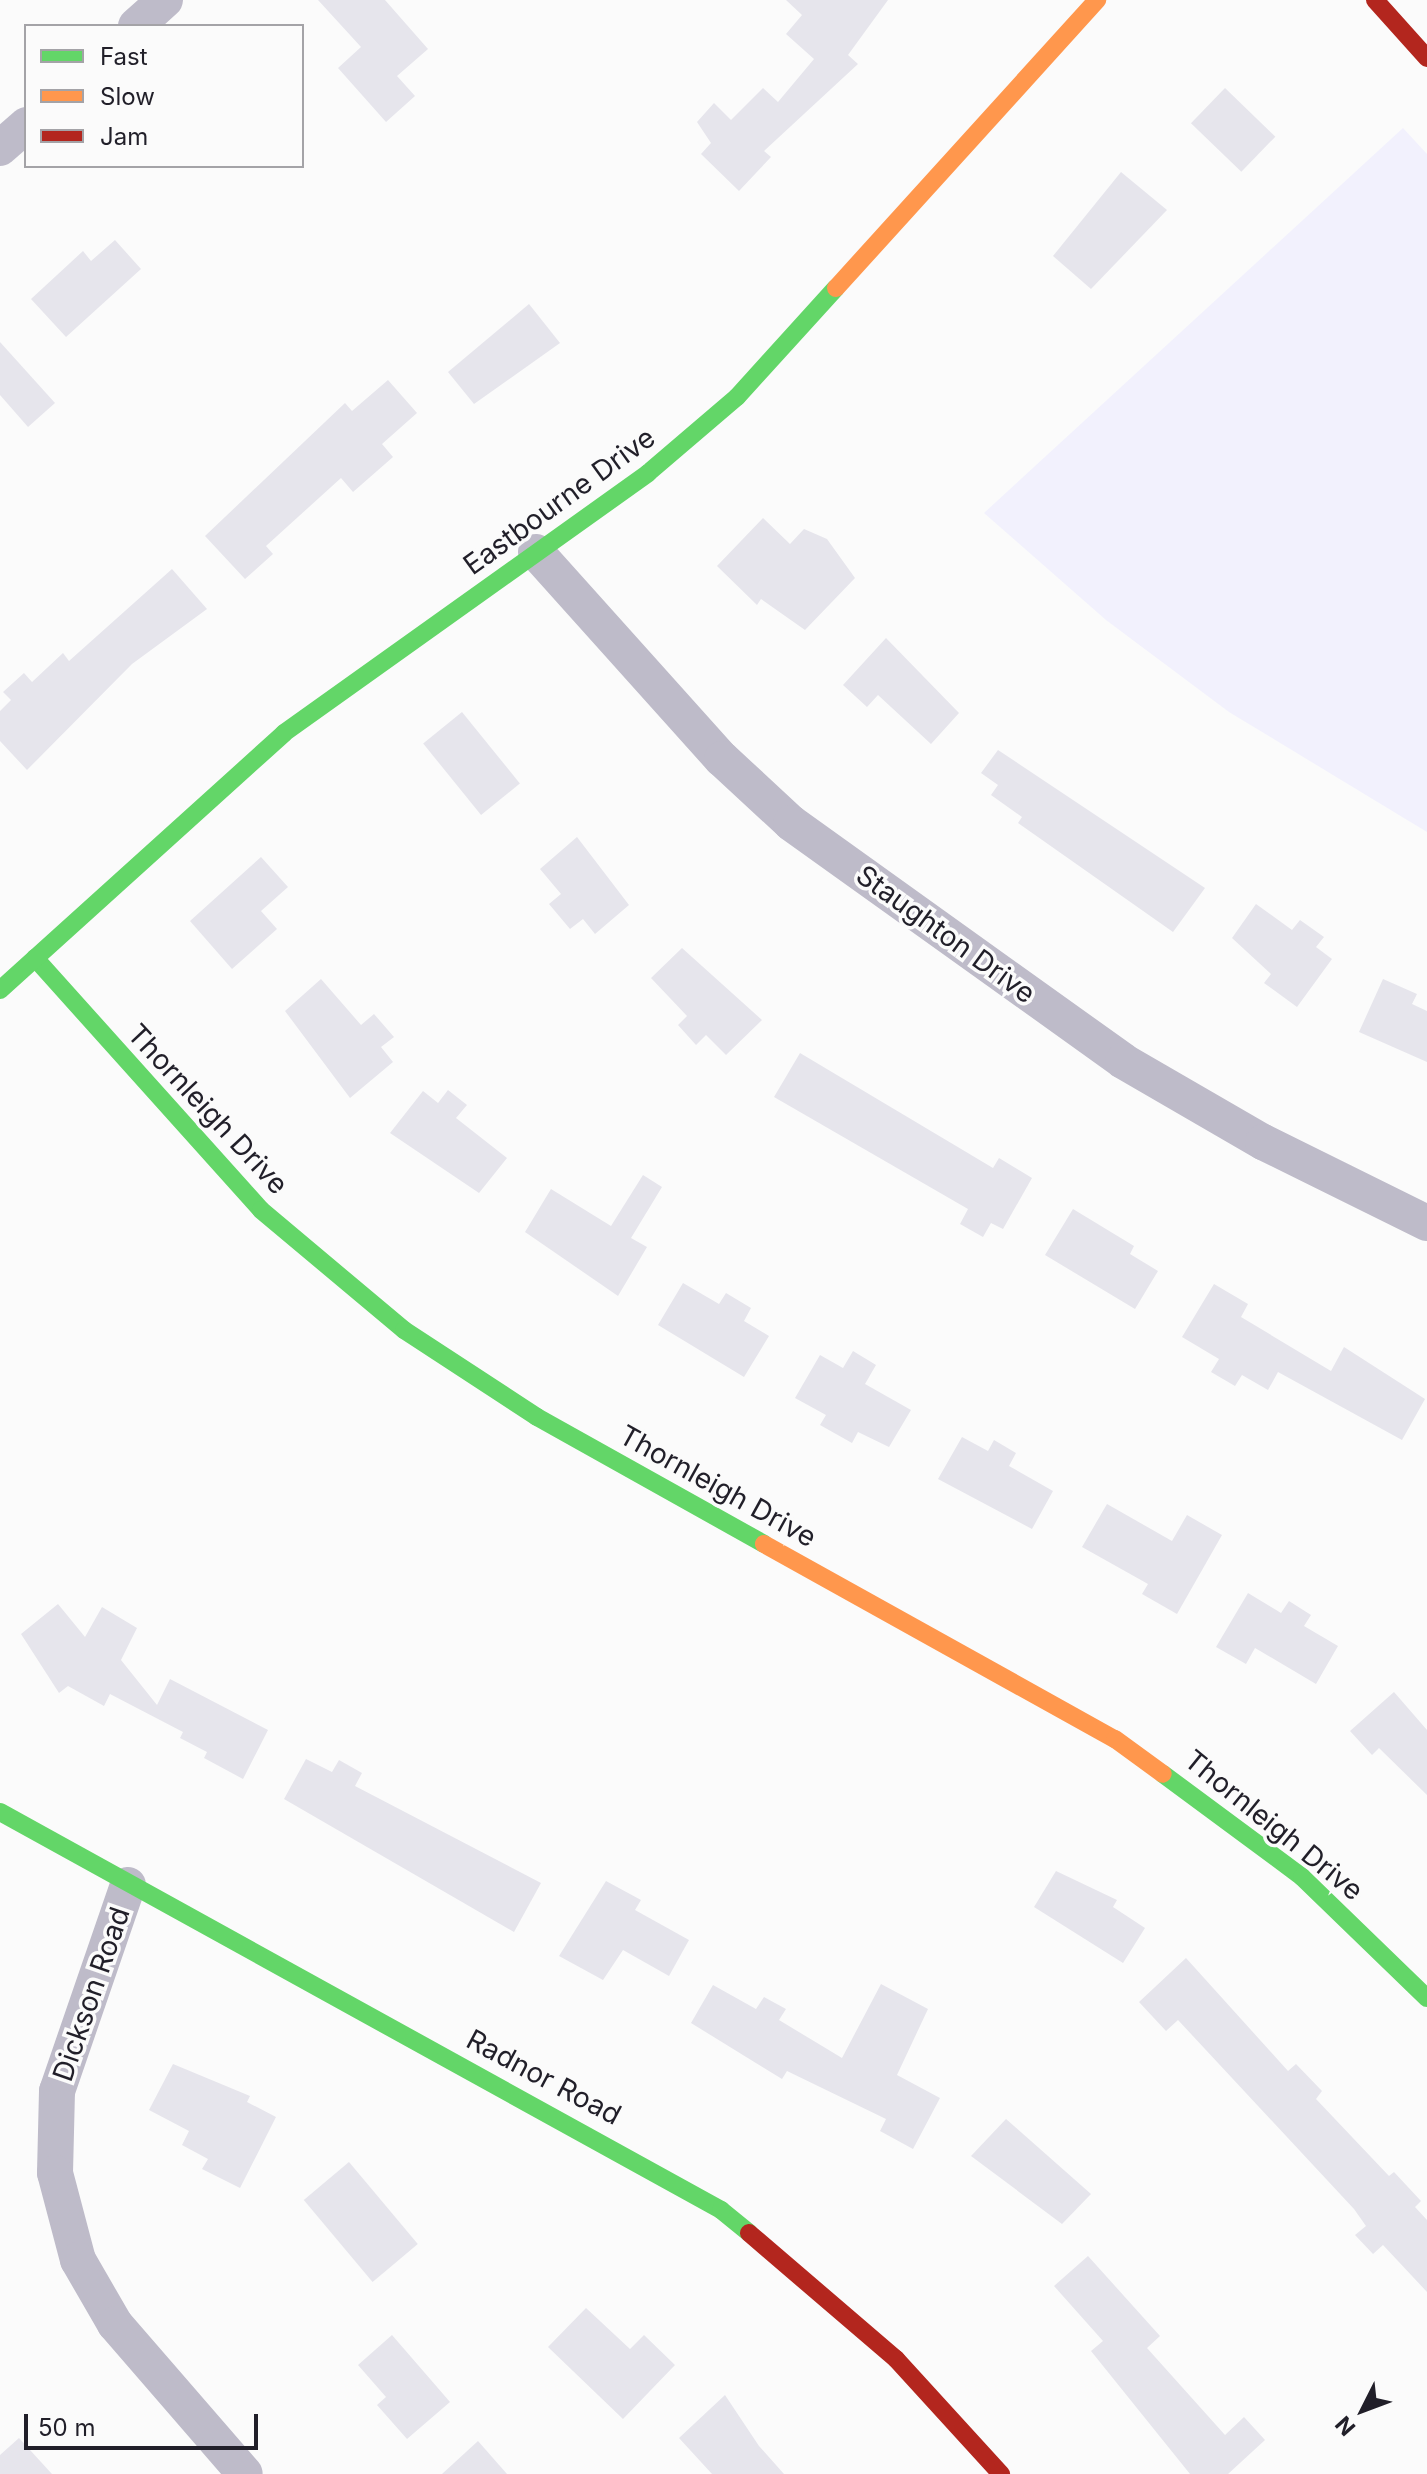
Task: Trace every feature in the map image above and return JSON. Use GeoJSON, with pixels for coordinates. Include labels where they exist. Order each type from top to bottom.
{"type":"FeatureCollection","features":[{"type":"Feature","properties":{"kind":"street"},"geometry":{"type":"LineString","coordinates":[[138,24],[165,0]]}},
{"type":"Feature","properties":{"kind":"street","name":"Eastbourne Drive"},"geometry":{"type":"LineString","coordinates":[[0,990],[284,733],[648,473],[748,387],[1097,0]]}},
{"type":"Feature","properties":{"kind":"street"},"geometry":{"type":"LineString","coordinates":[[1375,0],[1427,58]]}},
{"type":"Feature","properties":{"kind":"street"},"geometry":{"type":"LineString","coordinates":[[0,148],[24,127]]}},
{"type":"Feature","properties":{"kind":"street","name":"Staughton Drive"},"geometry":{"type":"LineString","coordinates":[[536,552],[722,759],[791,823],[1123,1061],[1263,1142],[1427,1223]]}},
{"type":"Feature","properties":{"kind":"street","name":"Thornleigh Drive"},"geometry":{"type":"LineString","coordinates":[[35,958],[261,1210],[404,1330],[537,1417],[1115,1739],[1302,1877],[1427,1998]]}},
{"type":"Feature","properties":{"kind":"street","name":"Radnor Road"},"geometry":{"type":"LineString","coordinates":[[0,1812],[721,2210],[896,2359],[1001,2474]]}},
{"type":"Feature","properties":{"kind":"street","name":"Dickson Road"},"geometry":{"type":"LineString","coordinates":[[128,1885],[57,2091],[55,2173],[78,2260],[115,2324],[245,2474]]}},
{"type":"Feature","properties":{"kind":"shaded area"},"geometry":{"type":"Polygon","coordinates":[[[1403,128],[1427,154],[1427,832],[1229,712],[1106,620],[984,513],[1403,128]]]}},
{"type":"Feature","properties":{"kind":"building"},"geometry":{"type":"Polygon","coordinates":[[[318,0],[385,0],[428,49],[397,76],[415,96],[386,122],[338,68],[361,47],[318,0]]]}},
{"type":"Feature","properties":{"kind":"building"},"geometry":{"type":"Polygon","coordinates":[[[786,0],[888,0],[848,55],[858,64],[764,151],[771,157],[739,191],[701,154],[711,143],[697,122],[714,103],[731,120],[763,88],[778,102],[814,59],[786,34],[802,15],[786,0]]]}},
{"type":"Feature","properties":{"kind":"building"},"geometry":{"type":"Polygon","coordinates":[[[1225,88],[1275,137],[1241,172],[1191,123],[1225,88]]]}},
{"type":"Feature","properties":{"kind":"building"},"geometry":{"type":"Polygon","coordinates":[[[1121,172],[1167,210],[1091,289],[1053,256],[1121,172]]]}},
{"type":"Feature","properties":{"kind":"building"},"geometry":{"type":"Polygon","coordinates":[[[115,240],[141,269],[66,337],[31,299],[83,251],[91,261],[115,240]]]}},
{"type":"Feature","properties":{"kind":"building"},"geometry":{"type":"Polygon","coordinates":[[[529,304],[560,343],[474,404],[448,372],[529,304]]]}},
{"type":"Feature","properties":{"kind":"building"},"geometry":{"type":"Polygon","coordinates":[[[0,342],[55,403],[28,427],[0,395],[0,342]]]}},
{"type":"Feature","properties":{"kind":"building"},"geometry":{"type":"Polygon","coordinates":[[[388,380],[417,413],[382,444],[393,457],[353,492],[341,478],[266,546],[273,554],[245,579],[205,536],[345,403],[352,411],[388,380]]]}},
{"type":"Feature","properties":{"kind":"building"},"geometry":{"type":"Polygon","coordinates":[[[763,518],[790,544],[804,529],[827,539],[855,578],[805,630],[761,599],[757,605],[717,566],[763,518]]]}},
{"type":"Feature","properties":{"kind":"building"},"geometry":{"type":"Polygon","coordinates":[[[172,569],[207,609],[132,664],[27,770],[0,741],[0,711],[11,700],[3,692],[24,673],[32,682],[63,653],[69,661],[172,569]]]}},
{"type":"Feature","properties":{"kind":"building"},"geometry":{"type":"Polygon","coordinates":[[[886,638],[959,713],[931,744],[878,695],[867,707],[843,685],[886,638]]]}},
{"type":"Feature","properties":{"kind":"building"},"geometry":{"type":"Polygon","coordinates":[[[462,712],[520,783],[481,815],[423,743],[462,712]]]}},
{"type":"Feature","properties":{"kind":"building"},"geometry":{"type":"Polygon","coordinates":[[[998,750],[1205,888],[1173,932],[1018,823],[1022,817],[991,795],[998,785],[981,773],[998,750]]]}},
{"type":"Feature","properties":{"kind":"building"},"geometry":{"type":"Polygon","coordinates":[[[577,837],[629,905],[595,934],[583,919],[570,929],[549,904],[561,894],[540,869],[577,837]]]}},
{"type":"Feature","properties":{"kind":"building"},"geometry":{"type":"Polygon","coordinates":[[[261,857],[288,887],[261,911],[277,929],[232,969],[190,921],[261,857]]]}},
{"type":"Feature","properties":{"kind":"building"},"geometry":{"type":"Polygon","coordinates":[[[1256,904],[1292,930],[1300,920],[1324,937],[1316,947],[1332,959],[1297,1007],[1264,983],[1271,974],[1232,938],[1256,904]]]}},
{"type":"Feature","properties":{"kind":"building"},"geometry":{"type":"Polygon","coordinates":[[[682,948],[762,1020],[726,1055],[706,1035],[696,1045],[678,1025],[687,1016],[651,978],[682,948]]]}},
{"type":"Feature","properties":{"kind":"building"},"geometry":{"type":"Polygon","coordinates":[[[321,979],[361,1025],[374,1014],[394,1037],[381,1047],[393,1062],[350,1098],[285,1011],[321,979]]]}},
{"type":"Feature","properties":{"kind":"building"},"geometry":{"type":"Polygon","coordinates":[[[1383,979],[1417,994],[1412,1004],[1427,1011],[1427,1062],[1359,1032],[1383,979]]]}},
{"type":"Feature","properties":{"kind":"building"},"geometry":{"type":"Polygon","coordinates":[[[800,1053],[993,1168],[999,1158],[1032,1178],[1003,1229],[991,1223],[983,1237],[960,1224],[968,1209],[774,1097],[800,1053]]]}},
{"type":"Feature","properties":{"kind":"building"},"geometry":{"type":"Polygon","coordinates":[[[448,1090],[467,1105],[456,1118],[507,1158],[479,1193],[390,1133],[423,1091],[438,1103],[448,1090]]]}},
{"type":"Feature","properties":{"kind":"building"},"geometry":{"type":"Polygon","coordinates":[[[643,1175],[662,1187],[631,1238],[647,1247],[618,1296],[525,1232],[551,1189],[611,1226],[643,1175]]]}},
{"type":"Feature","properties":{"kind":"building"},"geometry":{"type":"Polygon","coordinates":[[[1073,1209],[1134,1246],[1130,1254],[1158,1271],[1135,1309],[1045,1255],[1073,1209]]]}},
{"type":"Feature","properties":{"kind":"building"},"geometry":{"type":"Polygon","coordinates":[[[683,1283],[719,1304],[726,1293],[751,1308],[744,1321],[769,1336],[744,1377],[658,1325],[683,1283]]]}},
{"type":"Feature","properties":{"kind":"building"},"geometry":{"type":"Polygon","coordinates":[[[1214,1284],[1248,1304],[1241,1317],[1331,1371],[1344,1347],[1425,1399],[1402,1440],[1278,1372],[1268,1390],[1242,1375],[1235,1386],[1211,1372],[1219,1359],[1182,1337],[1214,1284]]]}},
{"type":"Feature","properties":{"kind":"building"},"geometry":{"type":"Polygon","coordinates":[[[853,1351],[876,1365],[865,1384],[911,1410],[889,1447],[858,1432],[852,1443],[820,1425],[826,1415],[795,1398],[820,1355],[843,1368],[853,1351]]]}},
{"type":"Feature","properties":{"kind":"building"},"geometry":{"type":"Polygon","coordinates":[[[962,1437],[988,1451],[994,1440],[1016,1453],[1009,1466],[1053,1491],[1032,1529],[938,1479],[962,1437]]]}},
{"type":"Feature","properties":{"kind":"building"},"geometry":{"type":"Polygon","coordinates":[[[1107,1504],[1172,1541],[1187,1515],[1222,1535],[1177,1614],[1142,1594],[1148,1584],[1082,1547],[1107,1504]]]}},
{"type":"Feature","properties":{"kind":"building"},"geometry":{"type":"Polygon","coordinates":[[[1248,1593],[1281,1613],[1289,1601],[1311,1615],[1304,1626],[1338,1646],[1316,1684],[1255,1648],[1246,1664],[1216,1647],[1248,1593]]]}},
{"type":"Feature","properties":{"kind":"building"},"geometry":{"type":"Polygon","coordinates":[[[58,1604],[85,1637],[102,1607],[137,1628],[121,1660],[157,1705],[170,1679],[268,1730],[243,1779],[204,1758],[207,1752],[180,1738],[183,1732],[110,1694],[104,1706],[68,1686],[59,1693],[21,1634],[58,1604]]]}},
{"type":"Feature","properties":{"kind":"building"},"geometry":{"type":"Polygon","coordinates":[[[1394,1692],[1427,1730],[1427,1795],[1379,1748],[1372,1755],[1350,1731],[1394,1692]]]}},
{"type":"Feature","properties":{"kind":"building"},"geometry":{"type":"Polygon","coordinates":[[[306,1759],[332,1772],[339,1760],[362,1773],[355,1786],[541,1883],[514,1932],[284,1799],[306,1759]]]}},
{"type":"Feature","properties":{"kind":"building"},"geometry":{"type":"Polygon","coordinates":[[[1056,1871],[1117,1900],[1113,1907],[1145,1928],[1123,1963],[1034,1907],[1056,1871]]]}},
{"type":"Feature","properties":{"kind":"building"},"geometry":{"type":"Polygon","coordinates":[[[606,1881],[641,1900],[635,1910],[689,1940],[669,1976],[623,1950],[603,1980],[559,1956],[606,1881]]]}},
{"type":"Feature","properties":{"kind":"building"},"geometry":{"type":"Polygon","coordinates":[[[1186,1958],[1288,2071],[1296,2064],[1322,2091],[1316,2099],[1389,2176],[1394,2172],[1421,2201],[1415,2207],[1427,2220],[1427,2292],[1383,2245],[1373,2254],[1355,2235],[1366,2226],[1354,2209],[1178,2020],[1166,2031],[1139,2002],[1186,1958]]]}},
{"type":"Feature","properties":{"kind":"building"},"geometry":{"type":"Polygon","coordinates":[[[881,1984],[928,2009],[897,2075],[940,2098],[913,2149],[880,2131],[886,2119],[787,2071],[782,2079],[691,2023],[713,1985],[756,2009],[764,1997],[786,2009],[779,2020],[842,2058],[881,1984]]]}},
{"type":"Feature","properties":{"kind":"building"},"geometry":{"type":"Polygon","coordinates":[[[173,2064],[250,2096],[247,2102],[276,2117],[240,2188],[202,2169],[208,2159],[182,2145],[189,2131],[149,2110],[173,2064]]]}},
{"type":"Feature","properties":{"kind":"building"},"geometry":{"type":"Polygon","coordinates":[[[1006,2119],[1091,2194],[1062,2224],[971,2156],[1006,2119]]]}},
{"type":"Feature","properties":{"kind":"building"},"geometry":{"type":"Polygon","coordinates":[[[349,2162],[418,2244],[373,2282],[304,2200],[349,2162]]]}},
{"type":"Feature","properties":{"kind":"building"},"geometry":{"type":"Polygon","coordinates":[[[1088,2256],[1160,2336],[1147,2348],[1225,2435],[1244,2417],[1265,2440],[1228,2474],[1190,2474],[1091,2351],[1103,2341],[1054,2286],[1088,2256]]]}},
{"type":"Feature","properties":{"kind":"building"},"geometry":{"type":"Polygon","coordinates":[[[586,2308],[630,2349],[644,2335],[675,2365],[623,2419],[548,2347],[586,2308]]]}},
{"type":"Feature","properties":{"kind":"building"},"geometry":{"type":"Polygon","coordinates":[[[392,2335],[450,2402],[407,2439],[377,2405],[386,2397],[358,2365],[392,2335]]]}},
{"type":"Feature","properties":{"kind":"building"},"geometry":{"type":"Polygon","coordinates":[[[725,2395],[759,2446],[784,2474],[712,2474],[679,2438],[725,2395]]]}},
{"type":"Feature","properties":{"kind":"building"},"geometry":{"type":"Polygon","coordinates":[[[19,2438],[52,2474],[0,2474],[0,2455],[19,2438]]]}},
{"type":"Feature","properties":{"kind":"building"},"geometry":{"type":"Polygon","coordinates":[[[478,2441],[507,2474],[442,2474],[478,2441]]]}},
{"type":"Feature","properties":{"kind":"traffic: fast"},"geometry":{"type":"LineString","coordinates":[[0,990],[284,733],[648,473],[737,397],[836,288]]}},
{"type":"Feature","properties":{"kind":"traffic: fast"},"geometry":{"type":"LineString","coordinates":[[35,958],[261,1210],[404,1330],[537,1417],[764,1544]]}},
{"type":"Feature","properties":{"kind":"traffic: fast"},"geometry":{"type":"LineString","coordinates":[[1163,1774],[1302,1877],[1427,1998]]}},
{"type":"Feature","properties":{"kind":"traffic: fast"},"geometry":{"type":"LineString","coordinates":[[0,1812],[721,2210],[749,2233]]}},
{"type":"Feature","properties":{"kind":"traffic: slow"},"geometry":{"type":"LineString","coordinates":[[836,288],[1097,0]]}},
{"type":"Feature","properties":{"kind":"traffic: slow"},"geometry":{"type":"LineString","coordinates":[[764,1544],[1115,1739],[1163,1774]]}},
{"type":"Feature","properties":{"kind":"traffic: jam"},"geometry":{"type":"LineString","coordinates":[[1375,0],[1427,58]]}},
{"type":"Feature","properties":{"kind":"traffic: jam"},"geometry":{"type":"LineString","coordinates":[[749,2233],[896,2359],[1001,2474]]}}]}
